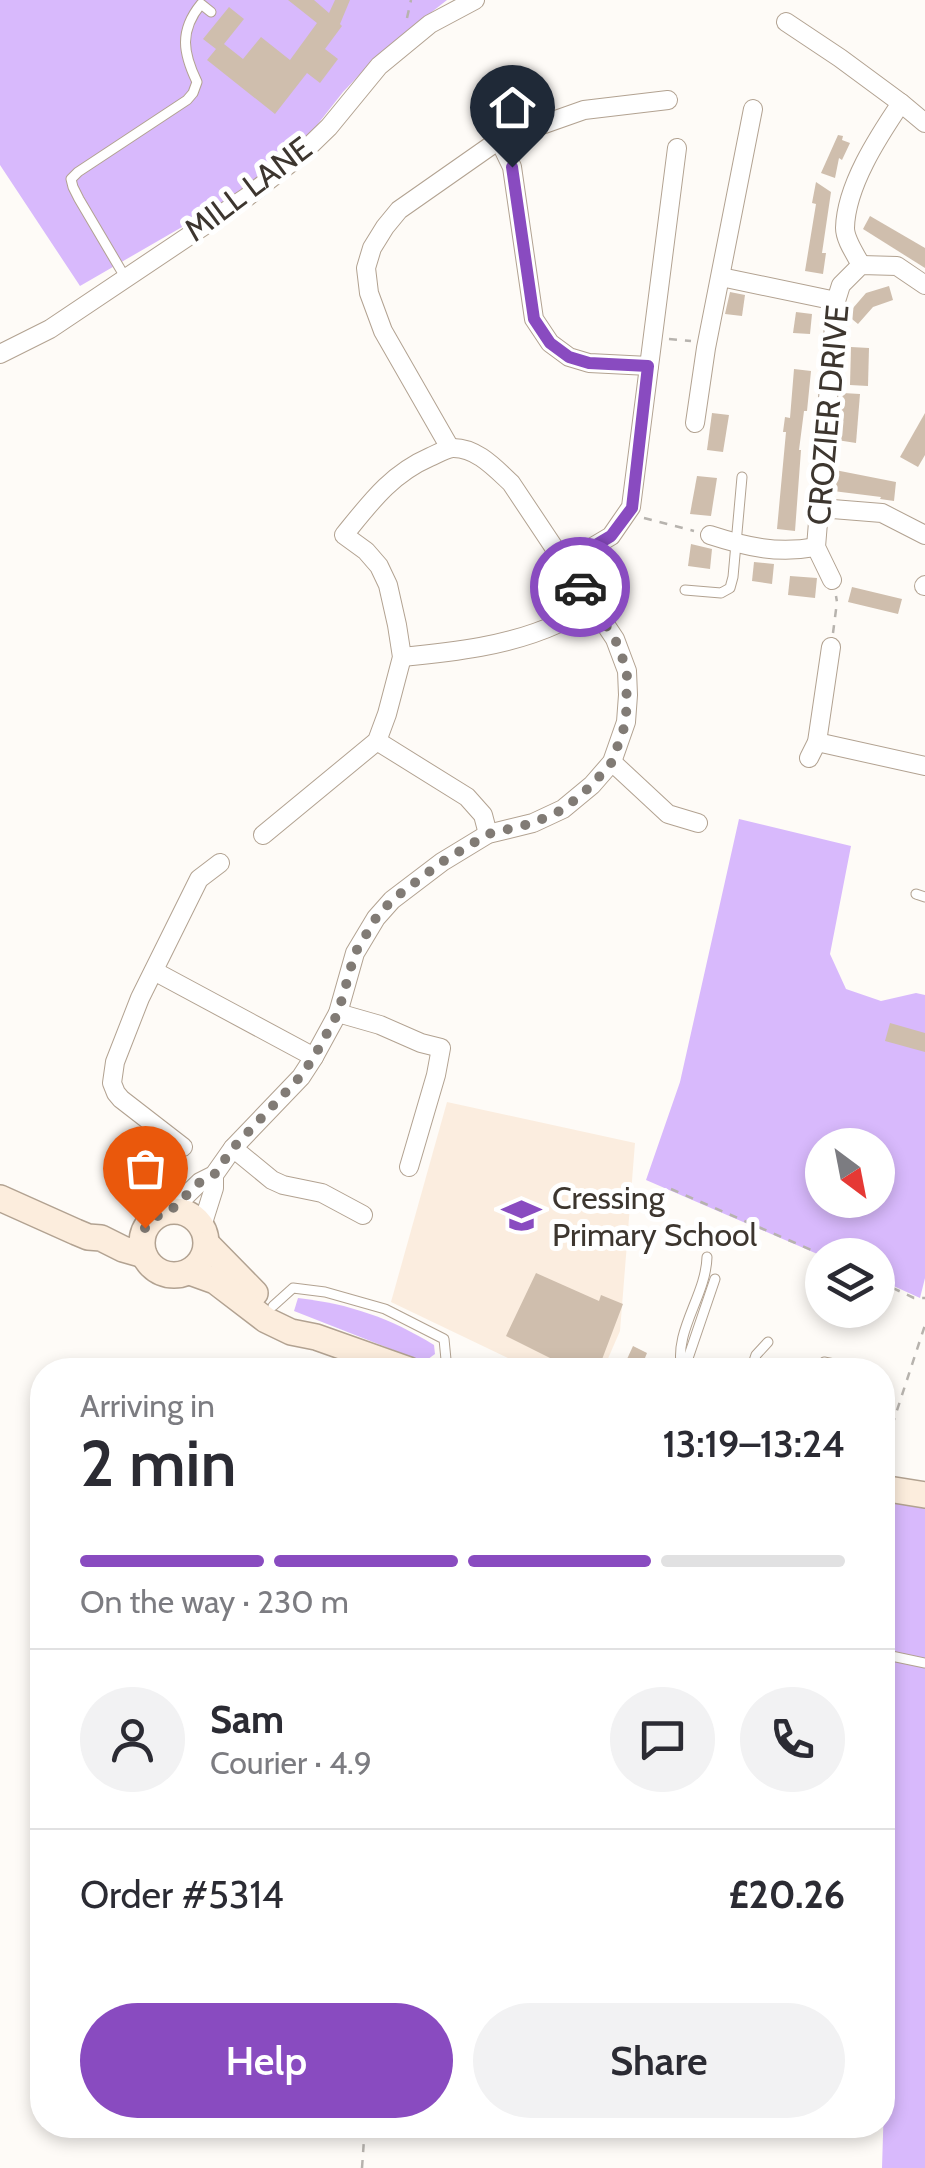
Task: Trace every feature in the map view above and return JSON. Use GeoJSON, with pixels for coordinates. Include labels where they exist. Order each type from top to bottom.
{"type":"FeatureCollection","features":[{"type":"Feature","properties":{"kind":"main road"},"geometry":{"type":"LineString","coordinates":[[0,1198],[88,1237],[101,1238],[144,1256]]}},
{"type":"Feature","properties":{"kind":"main road"},"geometry":{"type":"LineString","coordinates":[[101,1238],[160,1217],[188,1214],[243,1283],[316,1337]]}},
{"type":"Feature","properties":{"kind":"main road"},"geometry":{"type":"LineString","coordinates":[[160,1217],[142,1240],[144,1256],[164,1274],[190,1272],[202,1260],[204,1235]]}},
{"type":"Feature","properties":{"kind":"main road"},"geometry":{"type":"LineString","coordinates":[[190,1272],[215,1280],[266,1320],[290,1332],[375,1358]]}},
{"type":"Feature","properties":{"kind":"main road"},"geometry":{"type":"LineString","coordinates":[[895,1490],[925,1495]]}},
{"type":"Feature","properties":{"kind":"street","name":"MILL LANE"},"geometry":{"type":"LineString","coordinates":[[0,354],[50,329],[247,197],[329,127],[378,66],[430,24],[476,0]]}},
{"type":"Feature","properties":{"kind":"street"},"geometry":{"type":"LineString","coordinates":[[786,22],[925,122]]}},
{"type":"Feature","properties":{"kind":"street"},"geometry":{"type":"LineString","coordinates":[[450,448],[384,331],[370,293],[366,268],[385,227],[399,210],[499,140],[584,110],[668,100]]}},
{"type":"Feature","properties":{"kind":"street"},"geometry":{"type":"LineString","coordinates":[[861,265],[844,232],[852,196],[870,150],[901,104]]}},
{"type":"Feature","properties":{"kind":"street"},"geometry":{"type":"LineString","coordinates":[[696,423],[753,110]]}},
{"type":"Feature","properties":{"kind":"street"},"geometry":{"type":"LineString","coordinates":[[499,140],[512,167],[534,319],[550,343],[569,357],[589,363],[648,366]]}},
{"type":"Feature","properties":{"kind":"street"},"geometry":{"type":"LineString","coordinates":[[564,564],[611,536],[632,508],[677,148]]}},
{"type":"Feature","properties":{"kind":"street","name":"CROZIER DRIVE"},"geometry":{"type":"LineString","coordinates":[[832,580],[816,547],[836,302],[841,285],[861,265],[897,266],[925,286]]}},
{"type":"Feature","properties":{"kind":"street"},"geometry":{"type":"LineString","coordinates":[[721,277],[836,302]]}},
{"type":"Feature","properties":{"kind":"street"},"geometry":{"type":"LineString","coordinates":[[160,1217],[200,1182],[214,1175],[233,1148],[300,1077],[338,1013],[355,953],[376,918],[406,888],[488,834],[533,823],[564,809],[612,762],[626,722],[627,670],[615,639],[511,483],[474,453],[450,448],[422,460],[379,491],[344,535],[366,551],[388,585],[402,657],[388,714],[377,741],[263,835]]}},
{"type":"Feature","properties":{"kind":"street"},"geometry":{"type":"LineString","coordinates":[[820,508],[882,512],[925,535]]}},
{"type":"Feature","properties":{"kind":"street"},"geometry":{"type":"LineString","coordinates":[[710,536],[788,552],[816,547]]}},
{"type":"Feature","properties":{"kind":"street"},"geometry":{"type":"LineString","coordinates":[[402,657],[519,637],[558,624],[591,604]]}},
{"type":"Feature","properties":{"kind":"street"},"geometry":{"type":"LineString","coordinates":[[831,647],[813,750],[925,766]]}},
{"type":"Feature","properties":{"kind":"street"},"geometry":{"type":"LineString","coordinates":[[377,741],[467,796],[483,815],[488,834]]}},
{"type":"Feature","properties":{"kind":"street"},"geometry":{"type":"LineString","coordinates":[[612,762],[668,814],[698,822]]}},
{"type":"Feature","properties":{"kind":"street"},"geometry":{"type":"LineString","coordinates":[[182,1148],[121,1100],[113,1088],[116,1062],[140,998],[198,878],[220,863]]}},
{"type":"Feature","properties":{"kind":"street"},"geometry":{"type":"LineString","coordinates":[[154,971],[314,1057]]}},
{"type":"Feature","properties":{"kind":"street"},"geometry":{"type":"LineString","coordinates":[[338,1013],[441,1048],[409,1166]]}},
{"type":"Feature","properties":{"kind":"street"},"geometry":{"type":"LineString","coordinates":[[233,1148],[272,1180],[322,1193],[363,1214]]}},
{"type":"Feature","properties":{"kind":"street"},"geometry":{"type":"LineString","coordinates":[[204,1235],[214,1175]]}},
{"type":"Feature","properties":{"kind":"lane"},"geometry":{"type":"LineString","coordinates":[[125,276],[79,200],[71,179],[193,93],[197,82],[187,60],[185,42],[193,14],[202,4],[211,12]]}},
{"type":"Feature","properties":{"kind":"lane"},"geometry":{"type":"LineString","coordinates":[[685,590],[721,593],[730,588],[742,476]]}},
{"type":"Feature","properties":{"kind":"lane"},"geometry":{"type":"LineString","coordinates":[[681,1358],[680,1348],[704,1277],[707,1256]]}},
{"type":"Feature","properties":{"kind":"lane"},"geometry":{"type":"LineString","coordinates":[[687,1358],[715,1279]]}},
{"type":"Feature","properties":{"kind":"lane"},"geometry":{"type":"LineString","coordinates":[[272,1306],[293,1288],[325,1292],[385,1309],[444,1339],[446,1358]]}},
{"type":"Feature","properties":{"kind":"lane"},"geometry":{"type":"LineString","coordinates":[[755,1358],[768,1342]]}},
{"type":"Feature","properties":{"kind":"lane"},"geometry":{"type":"LineString","coordinates":[[895,1657],[925,1663]]}},
{"type":"Feature","properties":{"kind":"path"},"geometry":{"type":"LineString","coordinates":[[652,337],[708,342]]}},
{"type":"Feature","properties":{"kind":"path"},"geometry":{"type":"LineString","coordinates":[[626,515],[710,536]]}},
{"type":"Feature","properties":{"kind":"path"},"geometry":{"type":"LineString","coordinates":[[831,647],[837,602],[832,580]]}},
{"type":"Feature","properties":{"kind":"path"},"geometry":{"type":"LineString","coordinates":[[671,1190],[805,1247]]}},
{"type":"Feature","properties":{"kind":"path"},"geometry":{"type":"LineString","coordinates":[[895,1288],[914,1298],[925,1298]]}},
{"type":"Feature","properties":{"kind":"path"},"geometry":{"type":"LineString","coordinates":[[895,1416],[925,1324]]}},
{"type":"Feature","properties":{"kind":"path"},"geometry":{"type":"LineString","coordinates":[[362,2168],[365,2138]]}},
{"type":"Feature","properties":{"kind":"shaded area"},"geometry":{"type":"Polygon","coordinates":[[[0,0],[447,0],[381,52],[306,139],[265,175],[80,286],[0,165],[0,0]]]}},
{"type":"Feature","properties":{"kind":"shaded area"},"geometry":{"type":"Polygon","coordinates":[[[739,819],[851,846],[830,954],[846,989],[881,1001],[916,993],[925,995],[925,1278],[920,1298],[895,1287],[895,1238],[805,1238],[805,1249],[646,1180],[680,1082],[739,819]]]}},
{"type":"Feature","properties":{"kind":"shaded area","name":"Cressing Primary School"},"geometry":{"type":"Polygon","coordinates":[[[447,1102],[635,1143],[620,1331],[608,1358],[508,1358],[391,1302],[447,1102]]]}},
{"type":"Feature","properties":{"kind":"shaded area"},"geometry":{"type":"Polygon","coordinates":[[[298,1298],[352,1308],[402,1327],[434,1345],[435,1354],[414,1358],[294,1311],[298,1298]]]}},
{"type":"Feature","properties":{"kind":"shaded area"},"geometry":{"type":"Polygon","coordinates":[[[895,1502],[925,1508],[925,2168],[882,2168],[883,2138],[895,2138],[895,1502]]]}},
{"type":"Feature","properties":{"kind":"building"},"geometry":{"type":"Polygon","coordinates":[[[288,0],[314,0],[329,13],[335,0],[350,0],[342,26],[325,49],[338,59],[320,83],[307,73],[275,114],[207,60],[216,49],[203,39],[229,7],[244,19],[224,44],[243,59],[261,37],[290,60],[317,23],[288,0]]]}},
{"type":"Feature","properties":{"kind":"building"},"geometry":{"type":"Polygon","coordinates":[[[838,135],[850,143],[842,160],[839,158],[835,178],[821,173],[838,135]]]}},
{"type":"Feature","properties":{"kind":"building"},"geometry":{"type":"Polygon","coordinates":[[[816,182],[831,192],[822,253],[826,253],[823,274],[805,271],[816,182]]]}},
{"type":"Feature","properties":{"kind":"building"},"geometry":{"type":"Polygon","coordinates":[[[870,216],[925,248],[925,268],[863,229],[870,216]]]}},
{"type":"Feature","properties":{"kind":"building"},"geometry":{"type":"Polygon","coordinates":[[[889,286],[893,300],[873,307],[858,324],[847,315],[866,293],[889,286]]]}},
{"type":"Feature","properties":{"kind":"building"},"geometry":{"type":"Polygon","coordinates":[[[730,292],[745,295],[742,316],[725,314],[730,292]]]}},
{"type":"Feature","properties":{"kind":"building"},"geometry":{"type":"Polygon","coordinates":[[[796,312],[812,314],[810,334],[793,333],[796,312]]]}},
{"type":"Feature","properties":{"kind":"building"},"geometry":{"type":"Polygon","coordinates":[[[851,347],[869,348],[868,386],[850,385],[851,347]]]}},
{"type":"Feature","properties":{"kind":"building"},"geometry":{"type":"Polygon","coordinates":[[[794,369],[811,371],[799,450],[795,531],[777,529],[783,432],[785,417],[790,418],[794,369]]]}},
{"type":"Feature","properties":{"kind":"building"},"geometry":{"type":"Polygon","coordinates":[[[843,393],[860,394],[856,443],[837,440],[843,393]]]}},
{"type":"Feature","properties":{"kind":"building"},"geometry":{"type":"Polygon","coordinates":[[[712,413],[729,415],[723,452],[707,450],[712,413]]]}},
{"type":"Feature","properties":{"kind":"building"},"geometry":{"type":"Polygon","coordinates":[[[925,413],[925,455],[918,467],[900,457],[925,413]]]}},
{"type":"Feature","properties":{"kind":"building"},"geometry":{"type":"Polygon","coordinates":[[[835,470],[896,482],[894,501],[833,491],[835,470]]]}},
{"type":"Feature","properties":{"kind":"building"},"geometry":{"type":"Polygon","coordinates":[[[697,476],[717,478],[711,516],[690,514],[697,476]]]}},
{"type":"Feature","properties":{"kind":"building"},"geometry":{"type":"Polygon","coordinates":[[[691,544],[712,549],[710,569],[688,566],[691,544]]]}},
{"type":"Feature","properties":{"kind":"building"},"geometry":{"type":"Polygon","coordinates":[[[754,562],[774,564],[772,584],[752,581],[754,562]]]}},
{"type":"Feature","properties":{"kind":"building"},"geometry":{"type":"Polygon","coordinates":[[[790,576],[817,578],[815,598],[788,595],[790,576]]]}},
{"type":"Feature","properties":{"kind":"building"},"geometry":{"type":"Polygon","coordinates":[[[852,587],[902,599],[898,614],[848,602],[852,587]]]}},
{"type":"Feature","properties":{"kind":"building"},"geometry":{"type":"Polygon","coordinates":[[[890,1023],[925,1033],[925,1052],[885,1041],[890,1023]]]}},
{"type":"Feature","properties":{"kind":"building","name":"Cressing Primary School"},"geometry":{"type":"Polygon","coordinates":[[[536,1273],[599,1301],[601,1295],[623,1304],[603,1358],[550,1358],[506,1336],[536,1273]]]}},
{"type":"Feature","properties":{"kind":"building"},"geometry":{"type":"Polygon","coordinates":[[[633,1346],[647,1353],[645,1358],[628,1358],[633,1346]]]}},
{"type":"Feature","properties":{"kind":"way so far"},"geometry":{"type":"LineString","coordinates":[[145,1228],[153,1218],[170,1211],[182,1196],[214,1175],[233,1148],[300,1077],[338,1013],[355,953],[392,900],[488,834],[533,823],[564,809],[612,762],[626,722],[627,670],[615,639],[580,587]]}},
{"type":"Feature","properties":{"kind":"place","name":"Cressing Primary School"},"geometry":{"type":"Point","coordinates":[522,1216]}},
{"type":"Feature","properties":{"kind":"route"},"geometry":{"type":"LineString","coordinates":[[512,167],[534,319],[550,343],[569,357],[589,363],[648,366],[632,508],[611,536],[564,564],[580,587]]}}]}
